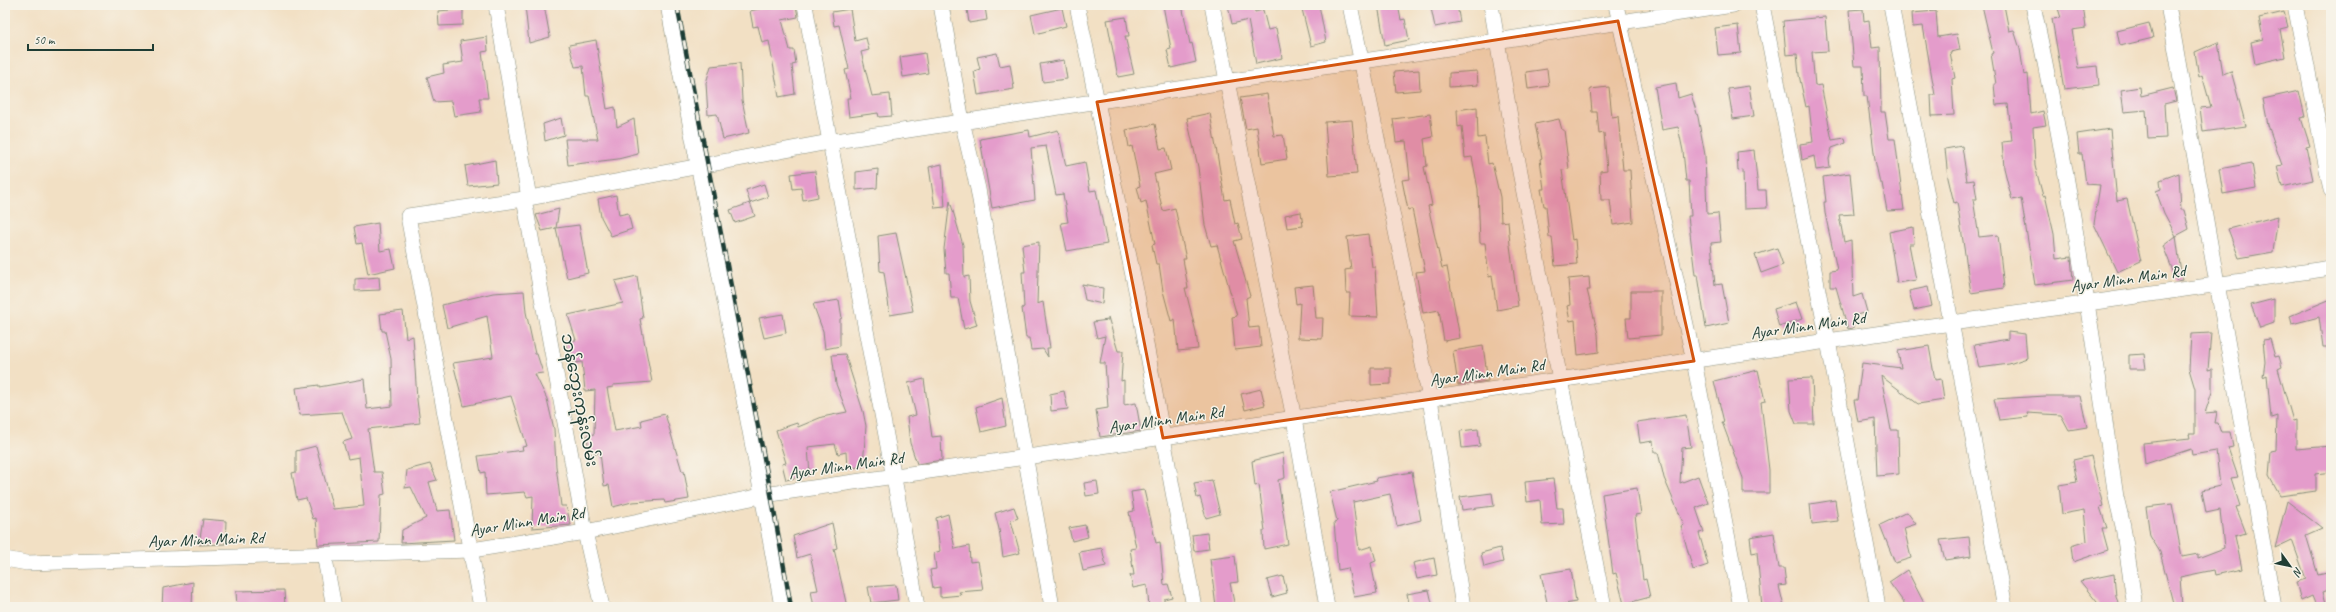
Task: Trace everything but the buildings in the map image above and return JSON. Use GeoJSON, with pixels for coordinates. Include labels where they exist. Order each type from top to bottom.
{"type":"FeatureCollection","features":[{"type":"Feature","properties":{"kind":"street","name":"ဘန်ဘွေးကုန်းလမ်း"},"geometry":{"type":"LineString","coordinates":[[496,5],[526,199],[585,532],[602,607]]}},
{"type":"Feature","properties":{"kind":"street"},"geometry":{"type":"LineString","coordinates":[[668,5],[697,166],[763,496],[782,607]]}},
{"type":"Feature","properties":{"kind":"street"},"geometry":{"type":"LineString","coordinates":[[806,5],[829,142],[895,477],[917,607]]}},
{"type":"Feature","properties":{"kind":"street"},"geometry":{"type":"LineString","coordinates":[[941,5],[962,121],[978,189],[1052,607]]}},
{"type":"Feature","properties":{"kind":"street"},"geometry":{"type":"LineString","coordinates":[[1077,5],[1137,295],[1194,607]]}},
{"type":"Feature","properties":{"kind":"street"},"geometry":{"type":"LineString","coordinates":[[1212,5],[1294,419],[1327,607]]}},
{"type":"Feature","properties":{"kind":"street"},"geometry":{"type":"LineString","coordinates":[[1350,5],[1360,61],[1430,399],[1463,607]]}},
{"type":"Feature","properties":{"kind":"street"},"geometry":{"type":"LineString","coordinates":[[1491,5],[1515,146],[1562,380],[1604,607]]}},
{"type":"Feature","properties":{"kind":"street"},"geometry":{"type":"LineString","coordinates":[[1616,5],[1618,21],[1694,361],[1741,607]]}},
{"type":"Feature","properties":{"kind":"street"},"geometry":{"type":"LineString","coordinates":[[481,607],[472,550],[408,216],[526,199],[829,142],[1618,21],[1733,5]]}},
{"type":"Feature","properties":{"kind":"street"},"geometry":{"type":"LineString","coordinates":[[1762,5],[1828,341],[1878,607]]}},
{"type":"Feature","properties":{"kind":"street"},"geometry":{"type":"LineString","coordinates":[[1891,5],[2005,607]]}},
{"type":"Feature","properties":{"kind":"street"},"geometry":{"type":"LineString","coordinates":[[2033,5],[2051,90],[2088,304],[2116,497],[2123,526],[2135,607]]}},
{"type":"Feature","properties":{"kind":"street"},"geometry":{"type":"LineString","coordinates":[[2168,5],[2219,285],[2274,607]]}},
{"type":"Feature","properties":{"kind":"street"},"geometry":{"type":"LineString","coordinates":[[2295,5],[2331,190]]}},
{"type":"Feature","properties":{"kind":"street","name":"Ayar Minn Main Rd"},"geometry":{"type":"LineString","coordinates":[[5,559],[27,563],[472,550],[585,532],[763,496],[2331,268]]}},
{"type":"Feature","properties":{"kind":"street"},"geometry":{"type":"LineString","coordinates":[[324,554],[334,607]]}},
{"type":"Feature","properties":{"kind":"highlighted area"},"geometry":{"type":"Polygon","coordinates":[[[1618,21],[1694,361],[1163,438],[1097,102],[1618,21]]]}},
{"type":"Feature","properties":{"kind":"railway"},"geometry":{"type":"LineString","coordinates":[[677,5],[771,494],[791,607]]}}]}
